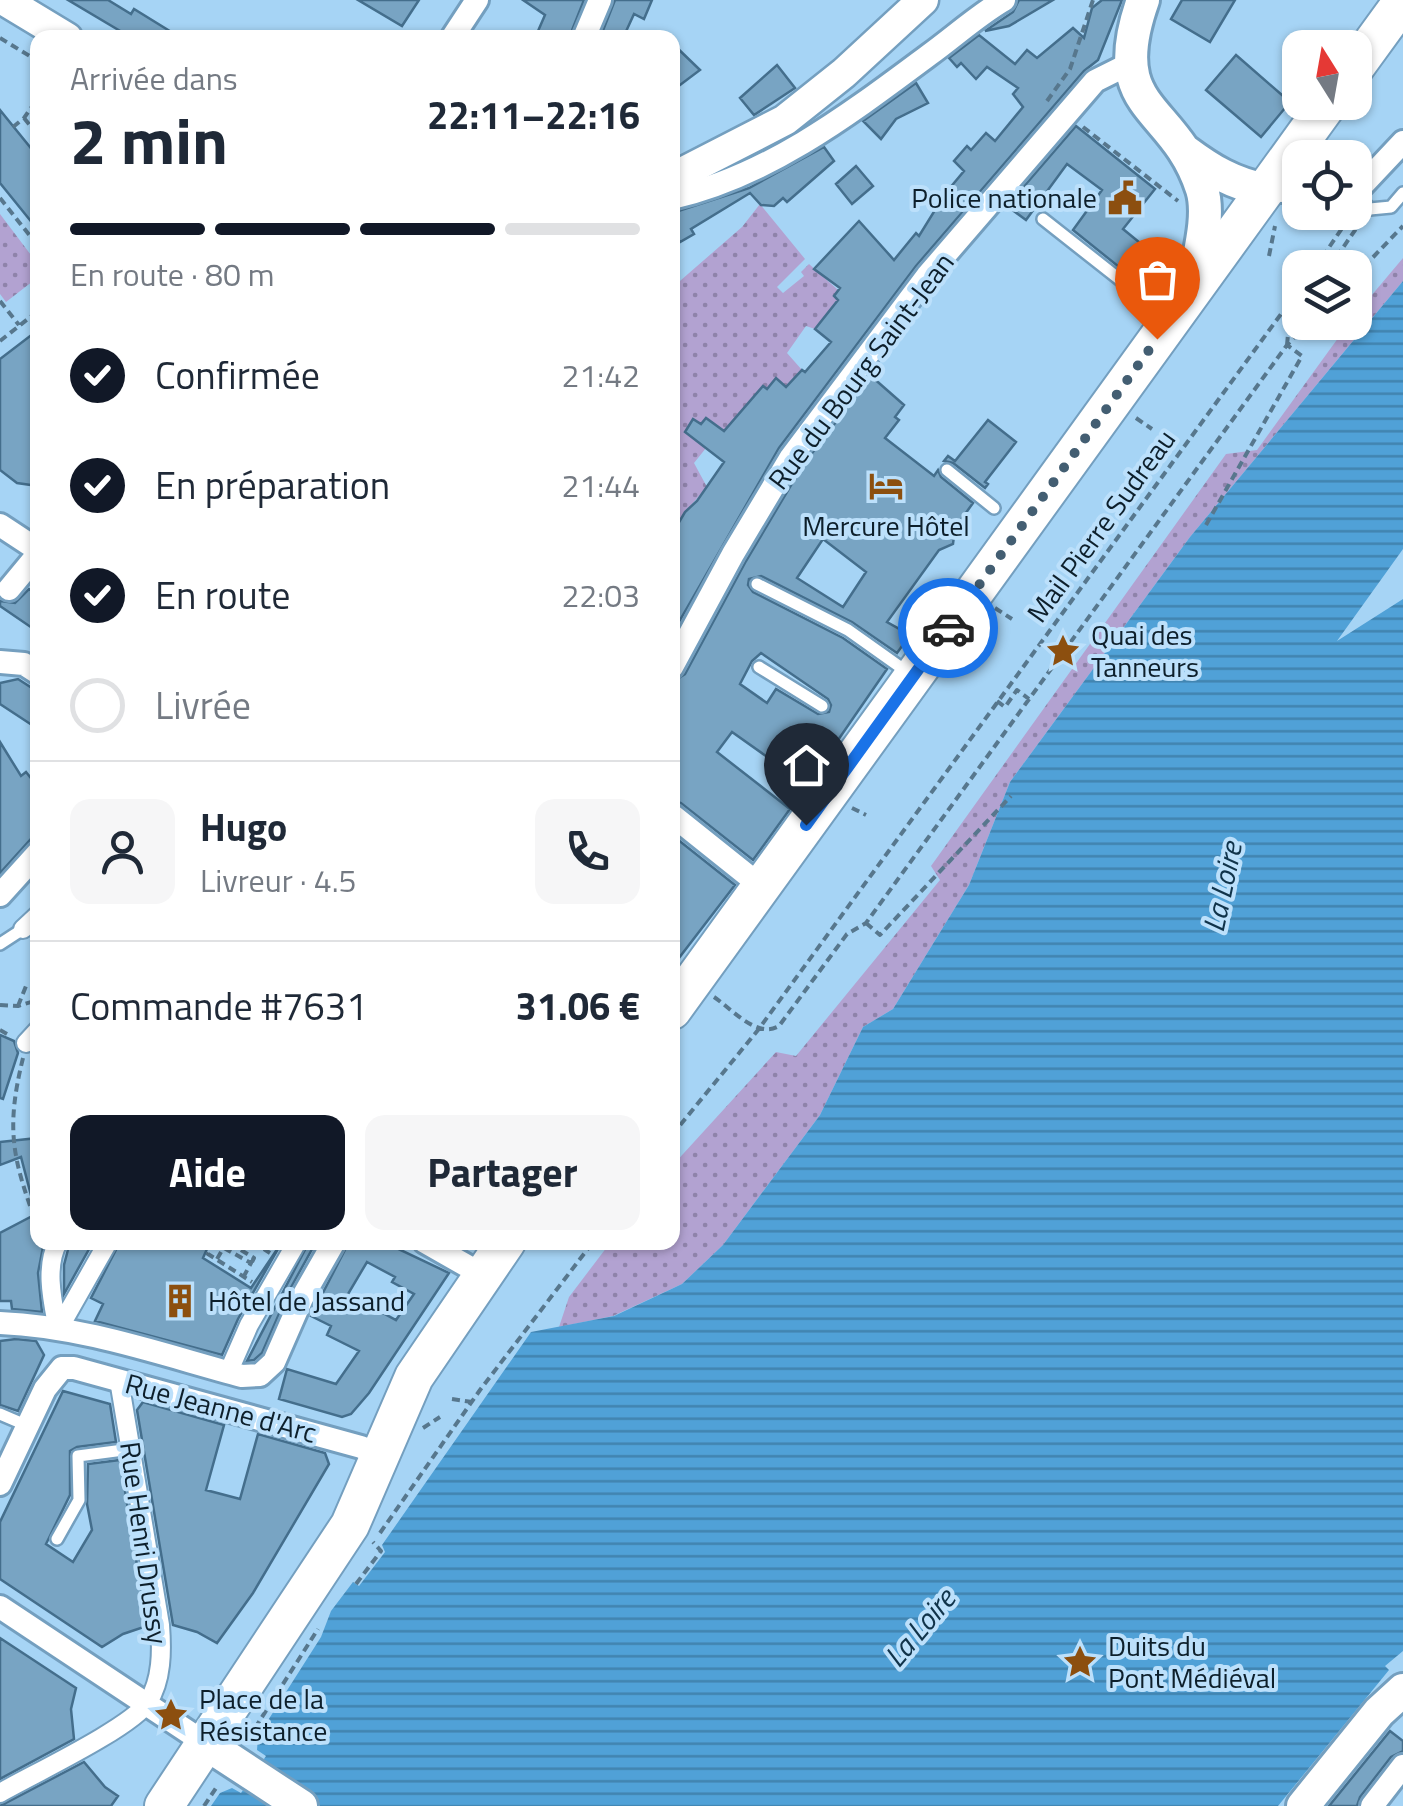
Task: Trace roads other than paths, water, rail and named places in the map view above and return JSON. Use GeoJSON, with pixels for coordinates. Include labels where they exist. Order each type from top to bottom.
{"type":"FeatureCollection","features":[{"type":"Feature","properties":{"kind":"main road"},"geometry":{"type":"LineString","coordinates":[[1143,0],[1130,42],[1129,64],[1137,92],[1182,148],[1202,190],[1204,210],[1169,302]]}},
{"type":"Feature","properties":{"kind":"main road"},"geometry":{"type":"LineString","coordinates":[[1372,43],[1403,1]]}},
{"type":"Feature","properties":{"kind":"main road"},"geometry":{"type":"LineString","coordinates":[[680,999],[762,887],[862,731],[913,676],[1169,302],[1280,201],[1320,120]]}},
{"type":"Feature","properties":{"kind":"main road"},"geometry":{"type":"LineString","coordinates":[[1182,148],[1218,176],[1280,201]]}},
{"type":"Feature","properties":{"kind":"main road"},"geometry":{"type":"LineString","coordinates":[[164,1806],[350,1525],[414,1378],[500,1250]]}},
{"type":"Feature","properties":{"kind":"main road"},"geometry":{"type":"LineString","coordinates":[[1303,1806],[1379,1712],[1403,1690]]}},
{"type":"Feature","properties":{"kind":"main road"},"geometry":{"type":"LineString","coordinates":[[205,1743],[301,1806]]}},
{"type":"Feature","properties":{"kind":"street"},"geometry":{"type":"LineString","coordinates":[[4,0],[54,30]]}},
{"type":"Feature","properties":{"kind":"street"},"geometry":{"type":"LineString","coordinates":[[457,30],[477,0]]}},
{"type":"Feature","properties":{"kind":"street"},"geometry":{"type":"LineString","coordinates":[[587,30],[600,0]]}},
{"type":"Feature","properties":{"kind":"street"},"geometry":{"type":"LineString","coordinates":[[680,174],[785,120],[844,73],[922,0]]}},
{"type":"Feature","properties":{"kind":"street"},"geometry":{"type":"LineString","coordinates":[[680,196],[717,184],[806,141],[850,114],[1004,0]]}},
{"type":"Feature","properties":{"kind":"street","name":"Rue du Bourg Saint-Jean"},"geometry":{"type":"LineString","coordinates":[[680,652],[791,457],[928,276],[1068,117],[1094,81],[1129,64]]}},
{"type":"Feature","properties":{"kind":"street"},"geometry":{"type":"LineString","coordinates":[[1372,175],[1403,142]]}},
{"type":"Feature","properties":{"kind":"street"},"geometry":{"type":"LineString","coordinates":[[0,525],[30,546]]}},
{"type":"Feature","properties":{"kind":"street"},"geometry":{"type":"LineString","coordinates":[[9,589],[30,562]]}},
{"type":"Feature","properties":{"kind":"street"},"geometry":{"type":"LineString","coordinates":[[0,662],[30,668]]}},
{"type":"Feature","properties":{"kind":"street"},"geometry":{"type":"LineString","coordinates":[[680,821],[762,887]]}},
{"type":"Feature","properties":{"kind":"street"},"geometry":{"type":"LineString","coordinates":[[0,894],[30,862]]}},
{"type":"Feature","properties":{"kind":"street"},"geometry":{"type":"LineString","coordinates":[[22,929],[30,922]]}},
{"type":"Feature","properties":{"kind":"street"},"geometry":{"type":"LineString","coordinates":[[0,1484],[54,1374],[62,1368],[52,1298],[54,1250]]}},
{"type":"Feature","properties":{"kind":"street"},"geometry":{"type":"LineString","coordinates":[[58,1330],[103,1250]]}},
{"type":"Feature","properties":{"kind":"street"},"geometry":{"type":"LineString","coordinates":[[228,1373],[249,1324],[292,1250]]}},
{"type":"Feature","properties":{"kind":"street"},"geometry":{"type":"LineString","coordinates":[[0,1323],[58,1330],[228,1373],[260,1376],[274,1362],[302,1298],[329,1250]]}},
{"type":"Feature","properties":{"kind":"street"},"geometry":{"type":"LineString","coordinates":[[439,1250],[483,1275]]}},
{"type":"Feature","properties":{"kind":"street","name":"Rue Jeanne d'Arc"},"geometry":{"type":"LineString","coordinates":[[62,1368],[119,1380],[361,1447],[380,1456]]}},
{"type":"Feature","properties":{"kind":"street","name":"Rue Henri Drussy"},"geometry":{"type":"LineString","coordinates":[[119,1380],[161,1639],[160,1666],[147,1705]]}},
{"type":"Feature","properties":{"kind":"street"},"geometry":{"type":"LineString","coordinates":[[0,1608],[205,1743]]}},
{"type":"Feature","properties":{"kind":"street"},"geometry":{"type":"LineString","coordinates":[[0,1793],[115,1729],[147,1705]]}},
{"type":"Feature","properties":{"kind":"street"},"geometry":{"type":"LineString","coordinates":[[1372,1806],[1403,1766]]}},
{"type":"Feature","properties":{"kind":"lane"},"geometry":{"type":"LineString","coordinates":[[1372,209],[1391,206],[1403,193]]}},
{"type":"Feature","properties":{"kind":"lane"},"geometry":{"type":"LineString","coordinates":[[1044,219],[1124,282]]}},
{"type":"Feature","properties":{"kind":"lane"},"geometry":{"type":"LineString","coordinates":[[947,470],[994,508]]}},
{"type":"Feature","properties":{"kind":"lane"},"geometry":{"type":"LineString","coordinates":[[757,584],[848,630],[913,676]]}},
{"type":"Feature","properties":{"kind":"lane"},"geometry":{"type":"LineString","coordinates":[[759,666],[822,706]]}},
{"type":"Feature","properties":{"kind":"lane"},"geometry":{"type":"LineString","coordinates":[[0,944],[22,929]]}},
{"type":"Feature","properties":{"kind":"lane"},"geometry":{"type":"LineString","coordinates":[[0,1414],[28,1426]]}},
{"type":"Feature","properties":{"kind":"lane"},"geometry":{"type":"LineString","coordinates":[[58,1540],[79,1500],[78,1456],[131,1450]]}},
{"type":"Feature","properties":{"kind":"water","name":"La Loire"},"geometry":{"type":"Polygon","coordinates":[[[1403,281],[1403,549],[1337,641],[1403,599],[1403,1651],[1385,1666],[1389,1670],[1278,1806],[211,1806],[220,1793],[232,1788],[241,1793],[266,1756],[257,1750],[258,1736],[321,1637],[331,1611],[353,1582],[359,1586],[385,1552],[382,1545],[531,1332],[614,1316],[682,1284],[723,1245],[820,1115],[863,1027],[893,1009],[969,885],[1010,782],[1190,537],[1354,340],[1372,340],[1372,318],[1403,281]]]}},
{"type":"Feature","properties":{"kind":"place","name":"Police nationale"},"geometry":{"type":"Point","coordinates":[1125,198]}},
{"type":"Feature","properties":{"kind":"place","name":"Mercure Hôtel"},"geometry":{"type":"Point","coordinates":[886,486]}},
{"type":"Feature","properties":{"kind":"place","name":"Quai des Tanneurs"},"geometry":{"type":"Point","coordinates":[1063,651]}},
{"type":"Feature","properties":{"kind":"place","name":"Hôtel de Jassand"},"geometry":{"type":"Point","coordinates":[180,1301]}},
{"type":"Feature","properties":{"kind":"place","name":"Duits du Pont Médiéval"},"geometry":{"type":"Point","coordinates":[1080,1662]}},
{"type":"Feature","properties":{"kind":"place","name":"Place de la Résistance"},"geometry":{"type":"Point","coordinates":[171,1715]}}]}
